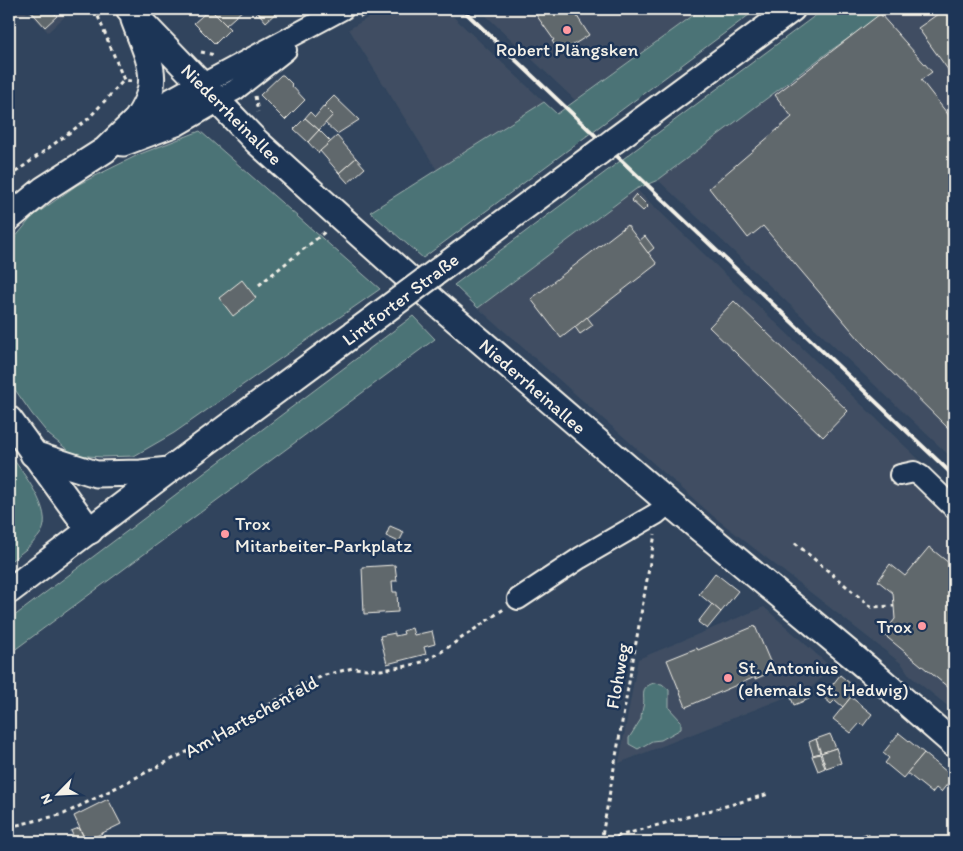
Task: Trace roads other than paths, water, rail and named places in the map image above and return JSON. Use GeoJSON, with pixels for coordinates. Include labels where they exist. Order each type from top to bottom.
{"type":"FeatureCollection","features":[{"type":"Feature","properties":{"kind":"main road","name":"Lintforter Straße"},"geometry":{"type":"LineString","coordinates":[[9,591],[169,470],[792,9]]}},
{"type":"Feature","properties":{"kind":"main road","name":"Niederrheinallee"},"geometry":{"type":"LineString","coordinates":[[130,10],[256,141],[663,509],[867,668],[954,744]]}},
{"type":"Feature","properties":{"kind":"main road"},"geometry":{"type":"LineString","coordinates":[[9,218],[44,189],[105,150],[134,123],[144,108],[150,96],[152,84],[150,64],[130,10]]}},
{"type":"Feature","properties":{"kind":"main road"},"geometry":{"type":"LineString","coordinates":[[134,123],[209,92]]}},
{"type":"Feature","properties":{"kind":"main road"},"geometry":{"type":"LineString","coordinates":[[105,150],[176,123],[209,92]]}},
{"type":"Feature","properties":{"kind":"main road"},"geometry":{"type":"LineString","coordinates":[[9,419],[90,531]]}},
{"type":"Feature","properties":{"kind":"main road"},"geometry":{"type":"LineString","coordinates":[[33,454],[96,474],[141,474],[169,470]]}},
{"type":"Feature","properties":{"kind":"street"},"geometry":{"type":"LineString","coordinates":[[209,92],[235,90],[335,14]]}},
{"type":"Feature","properties":{"kind":"street"},"geometry":{"type":"LineString","coordinates":[[900,476],[914,472],[921,476],[954,508]]}},
{"type":"Feature","properties":{"kind":"street"},"geometry":{"type":"LineString","coordinates":[[518,599],[580,558],[663,509]]}},
{"type":"Feature","properties":{"kind":"railway"},"geometry":{"type":"LineString","coordinates":[[462,9],[954,476]]}},
{"type":"Feature","properties":{"kind":"place","name":"Robert Plängsken"},"geometry":{"type":"Point","coordinates":[567,30]}},
{"type":"Feature","properties":{"kind":"place","name":"Trox Mitarbeiter-Parkplatz"},"geometry":{"type":"Point","coordinates":[225,534]}},
{"type":"Feature","properties":{"kind":"place","name":"Trox"},"geometry":{"type":"Point","coordinates":[922,626]}},
{"type":"Feature","properties":{"kind":"place","name":"St. Antonius (ehemals St. Hedwig)"},"geometry":{"type":"Point","coordinates":[728,678]}}]}
